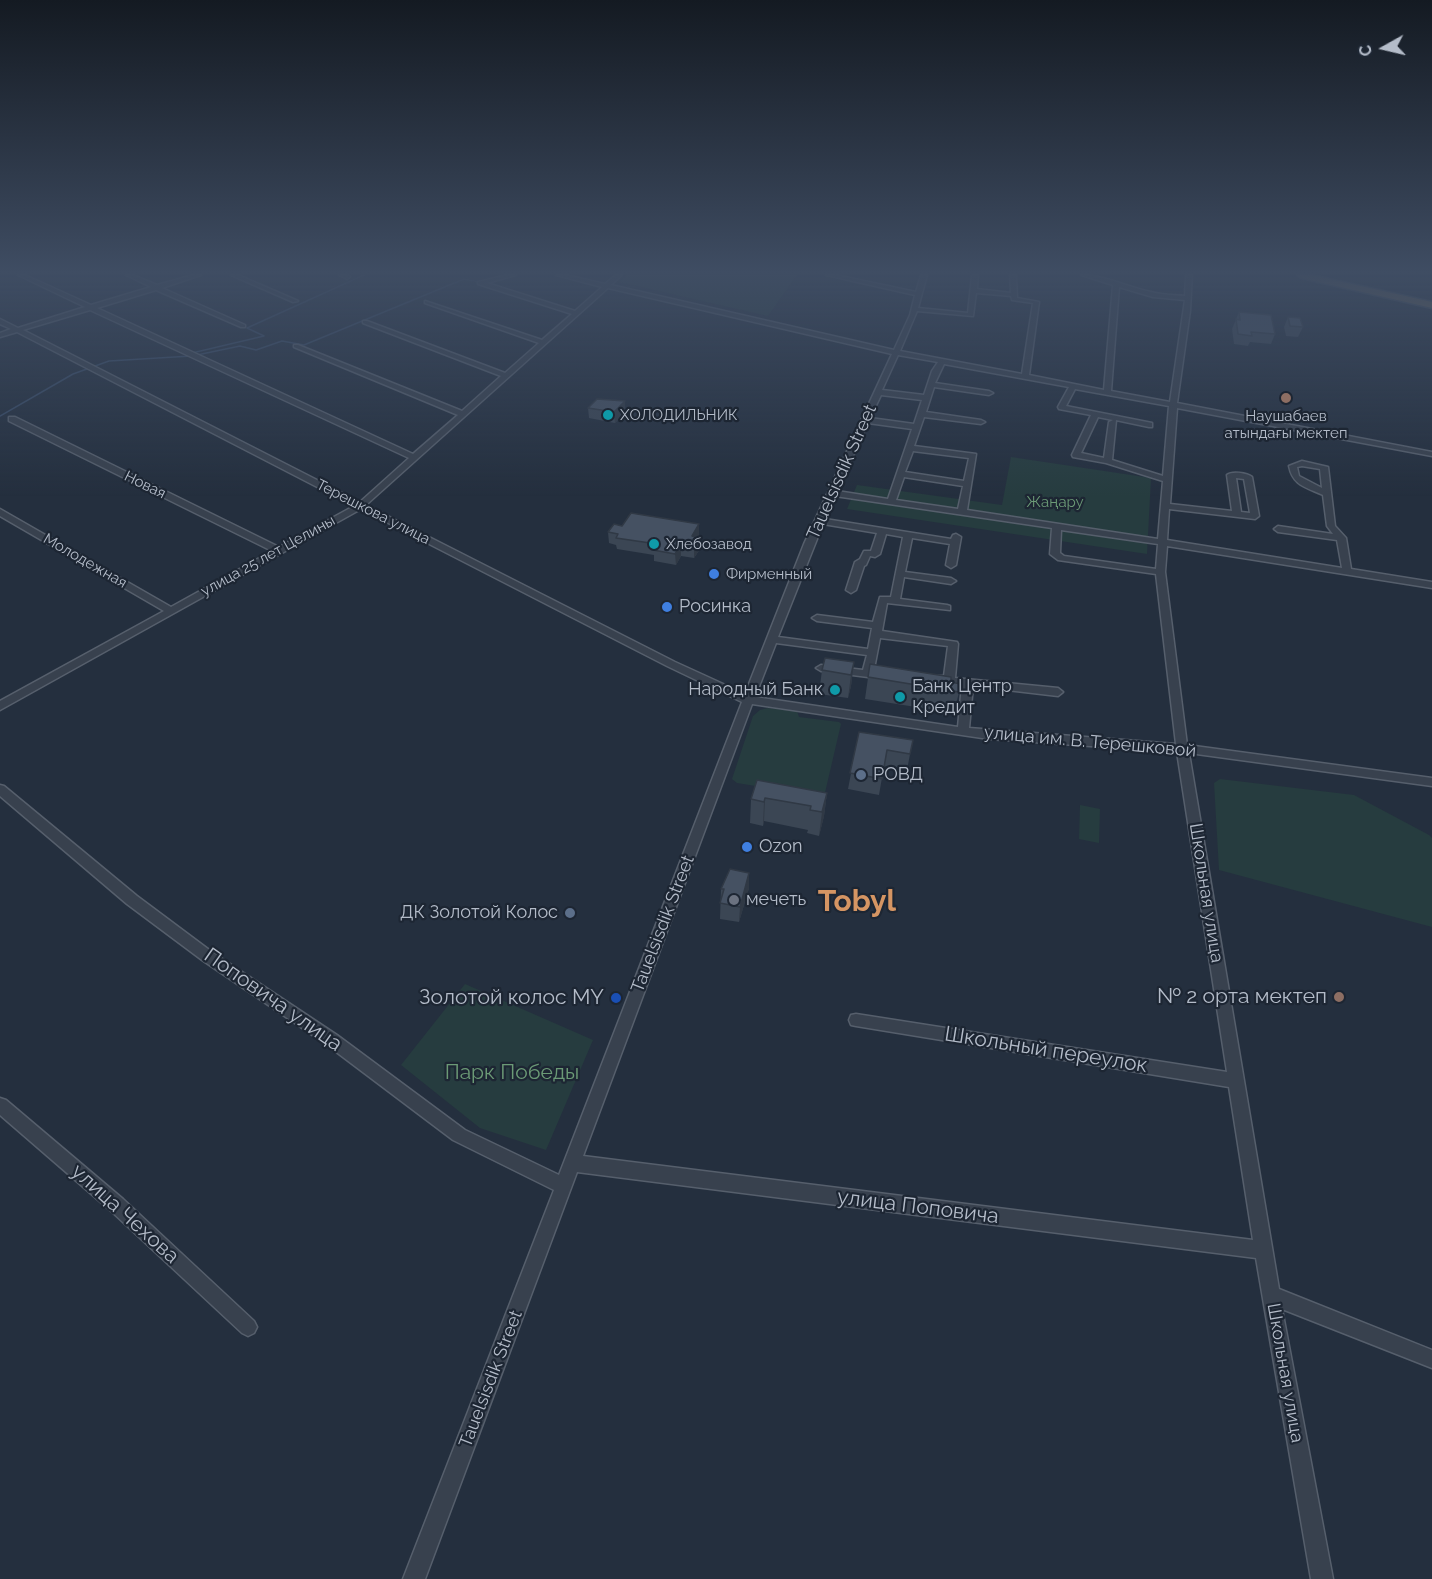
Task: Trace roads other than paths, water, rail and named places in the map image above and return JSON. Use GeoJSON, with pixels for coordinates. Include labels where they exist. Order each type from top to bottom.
{"type":"FeatureCollection","features":[{"type":"Feature","properties":{"kind":"street","name":"Терешкова улица"},"geometry":{"type":"LineString","coordinates":[[53,349],[671,664],[748,700]]}},
{"type":"Feature","properties":{"kind":"street"},"geometry":{"type":"LineString","coordinates":[[180,349],[413,457]]}},
{"type":"Feature","properties":{"kind":"street"},"geometry":{"type":"LineString","coordinates":[[303,349],[462,414]]}},
{"type":"Feature","properties":{"kind":"street"},"geometry":{"type":"LineString","coordinates":[[436,349],[506,375]]}},
{"type":"Feature","properties":{"kind":"street","name":"улица 25 лет Целины"},"geometry":{"type":"LineString","coordinates":[[0,706],[360,506],[535,349]]}},
{"type":"Feature","properties":{"kind":"street"},"geometry":{"type":"LineString","coordinates":[[880,349],[1429,453],[1432,463]]}},
{"type":"Feature","properties":{"kind":"street","name":"Tauelsisdik Street"},"geometry":{"type":"LineString","coordinates":[[414,1579],[748,700],[820,521],[896,349]]}},
{"type":"Feature","properties":{"kind":"street"},"geometry":{"type":"LineString","coordinates":[[1025,377],[1029,349]]}},
{"type":"Feature","properties":{"kind":"street"},"geometry":{"type":"LineString","coordinates":[[1107,392],[1111,349]]}},
{"type":"Feature","properties":{"kind":"street","name":"Школьная улица"},"geometry":{"type":"LineString","coordinates":[[1181,349],[1173,405],[1160,572],[1182,748],[1271,1295],[1322,1579]]}},
{"type":"Feature","properties":{"kind":"street"},"geometry":{"type":"LineString","coordinates":[[891,502],[942,361]]}},
{"type":"Feature","properties":{"kind":"street"},"geometry":{"type":"LineString","coordinates":[[932,385],[989,393]]}},
{"type":"Feature","properties":{"kind":"street"},"geometry":{"type":"LineString","coordinates":[[1073,386],[1062,407],[1149,425]]}},
{"type":"Feature","properties":{"kind":"street"},"geometry":{"type":"LineString","coordinates":[[877,392],[927,398]]}},
{"type":"Feature","properties":{"kind":"street"},"geometry":{"type":"LineString","coordinates":[[922,414],[981,422]]}},
{"type":"Feature","properties":{"kind":"street"},"geometry":{"type":"LineString","coordinates":[[1095,414],[1076,455],[1108,461],[1167,480]]}},
{"type":"Feature","properties":{"kind":"street","name":"Новая"},"geometry":{"type":"LineString","coordinates":[[12,418],[279,551]]}},
{"type":"Feature","properties":{"kind":"street"},"geometry":{"type":"LineString","coordinates":[[865,420],[918,427]]}},
{"type":"Feature","properties":{"kind":"street"},"geometry":{"type":"LineString","coordinates":[[1108,461],[1113,422]]}},
{"type":"Feature","properties":{"kind":"street"},"geometry":{"type":"LineString","coordinates":[[911,447],[973,456],[962,512]]}},
{"type":"Feature","properties":{"kind":"street"},"geometry":{"type":"LineString","coordinates":[[900,474],[968,484]]}},
{"type":"Feature","properties":{"kind":"street"},"geometry":{"type":"LineString","coordinates":[[1165,506],[1237,514],[1255,516],[1248,477],[1232,475],[1237,514]]}},
{"type":"Feature","properties":{"kind":"street"},"geometry":{"type":"LineString","coordinates":[[832,493],[1432,585]]}},
{"type":"Feature","properties":{"kind":"street"},"geometry":{"type":"LineString","coordinates":[[1326,493],[1331,525],[1341,538],[1347,572]]}},
{"type":"Feature","properties":{"kind":"street","name":"Молодежная"},"geometry":{"type":"LineString","coordinates":[[0,512],[170,610]]}},
{"type":"Feature","properties":{"kind":"street"},"geometry":{"type":"LineString","coordinates":[[820,521],[908,535],[955,539],[951,565]]}},
{"type":"Feature","properties":{"kind":"street"},"geometry":{"type":"LineString","coordinates":[[1057,527],[1055,554],[1061,558],[1160,572]]}},
{"type":"Feature","properties":{"kind":"street"},"geometry":{"type":"LineString","coordinates":[[1278,529],[1341,538]]}},
{"type":"Feature","properties":{"kind":"street"},"geometry":{"type":"LineString","coordinates":[[851,590],[860,562],[863,563],[867,553],[875,554],[882,531]]}},
{"type":"Feature","properties":{"kind":"street"},"geometry":{"type":"LineString","coordinates":[[895,601],[908,535]]}},
{"type":"Feature","properties":{"kind":"street"},"geometry":{"type":"LineString","coordinates":[[900,574],[951,581]]}},
{"type":"Feature","properties":{"kind":"street"},"geometry":{"type":"LineString","coordinates":[[821,668],[868,674],[875,670],[873,653],[883,599],[947,608]]}},
{"type":"Feature","properties":{"kind":"street"},"geometry":{"type":"LineString","coordinates":[[817,618],[953,644],[949,681]]}},
{"type":"Feature","properties":{"kind":"street"},"geometry":{"type":"LineString","coordinates":[[772,639],[873,653]]}},
{"type":"Feature","properties":{"kind":"street"},"geometry":{"type":"LineString","coordinates":[[926,677],[1058,692]]}},
{"type":"Feature","properties":{"kind":"street"},"geometry":{"type":"LineString","coordinates":[[963,731],[968,682]]}},
{"type":"Feature","properties":{"kind":"street","name":"улица им. В. Терешковой"},"geometry":{"type":"LineString","coordinates":[[748,700],[963,731],[1182,748],[1432,782]]}},
{"type":"Feature","properties":{"kind":"street","name":"Поповича улица"},"geometry":{"type":"LineString","coordinates":[[0,789],[132,900],[207,956],[332,1040],[459,1135],[564,1186]]}},
{"type":"Feature","properties":{"kind":"street","name":"Школьный переулок"},"geometry":{"type":"LineString","coordinates":[[856,1020],[1236,1081]]}},
{"type":"Feature","properties":{"kind":"street","name":"улица Чехова"},"geometry":{"type":"LineString","coordinates":[[0,1105],[117,1205],[248,1327]]}},
{"type":"Feature","properties":{"kind":"street","name":"улица Поповича"},"geometry":{"type":"LineString","coordinates":[[572,1163],[1264,1250]]}},
{"type":"Feature","properties":{"kind":"street"},"geometry":{"type":"LineString","coordinates":[[1271,1295],[1432,1359]]}},
{"type":"Feature","properties":{"kind":"waterway"},"geometry":{"type":"LineString","coordinates":[[192,353],[210,349]]}},
{"type":"Feature","properties":{"kind":"waterway"},"geometry":{"type":"LineString","coordinates":[[197,355],[227,349]]}},
{"type":"Feature","properties":{"kind":"waterway"},"geometry":{"type":"LineString","coordinates":[[251,349],[260,349]]}},
{"type":"Feature","properties":{"kind":"waterway"},"geometry":{"type":"LineString","coordinates":[[0,416],[73,374],[109,361],[191,356]]}},
{"type":"Feature","properties":{"kind":"place","name":"Наушабаев атындағы мектеп"},"geometry":{"type":"Point","coordinates":[1286,398]}},
{"type":"Feature","properties":{"kind":"place","name":"ХОЛОДИЛЬНИК"},"geometry":{"type":"Point","coordinates":[608,415]}},
{"type":"Feature","properties":{"kind":"place","name":"Хлебозавод"},"geometry":{"type":"Point","coordinates":[654,544]}},
{"type":"Feature","properties":{"kind":"place","name":"Фирменный"},"geometry":{"type":"Point","coordinates":[714,574]}},
{"type":"Feature","properties":{"kind":"place","name":"Росинка"},"geometry":{"type":"Point","coordinates":[667,607]}},
{"type":"Feature","properties":{"kind":"place","name":"Народный Банк"},"geometry":{"type":"Point","coordinates":[835,690]}},
{"type":"Feature","properties":{"kind":"place","name":"Банк Центр Кредит"},"geometry":{"type":"Point","coordinates":[900,697]}},
{"type":"Feature","properties":{"kind":"place","name":"РОВД"},"geometry":{"type":"Point","coordinates":[861,775]}},
{"type":"Feature","properties":{"kind":"place","name":"Ozon"},"geometry":{"type":"Point","coordinates":[747,847]}},
{"type":"Feature","properties":{"kind":"place","name":"мечеть"},"geometry":{"type":"Point","coordinates":[734,900]}},
{"type":"Feature","properties":{"kind":"place","name":"ДК Золотой Колос"},"geometry":{"type":"Point","coordinates":[570,913]}},
{"type":"Feature","properties":{"kind":"place","name":"№ 2 орта мектеп"},"geometry":{"type":"Point","coordinates":[1339,997]}},
{"type":"Feature","properties":{"kind":"place","name":"Золотой колос МҮ"},"geometry":{"type":"Point","coordinates":[616,998]}},
{"type":"Feature","properties":{"kind":"district","name":"Tobyl"},"geometry":{"type":"Point","coordinates":[857,902]}},
{"type":"Feature","properties":{"kind":"park label","name":"Жаңару"},"geometry":{"type":"Point","coordinates":[1055,502]}},
{"type":"Feature","properties":{"kind":"park label","name":"Парк Победы"},"geometry":{"type":"Point","coordinates":[512,1073]}}]}
